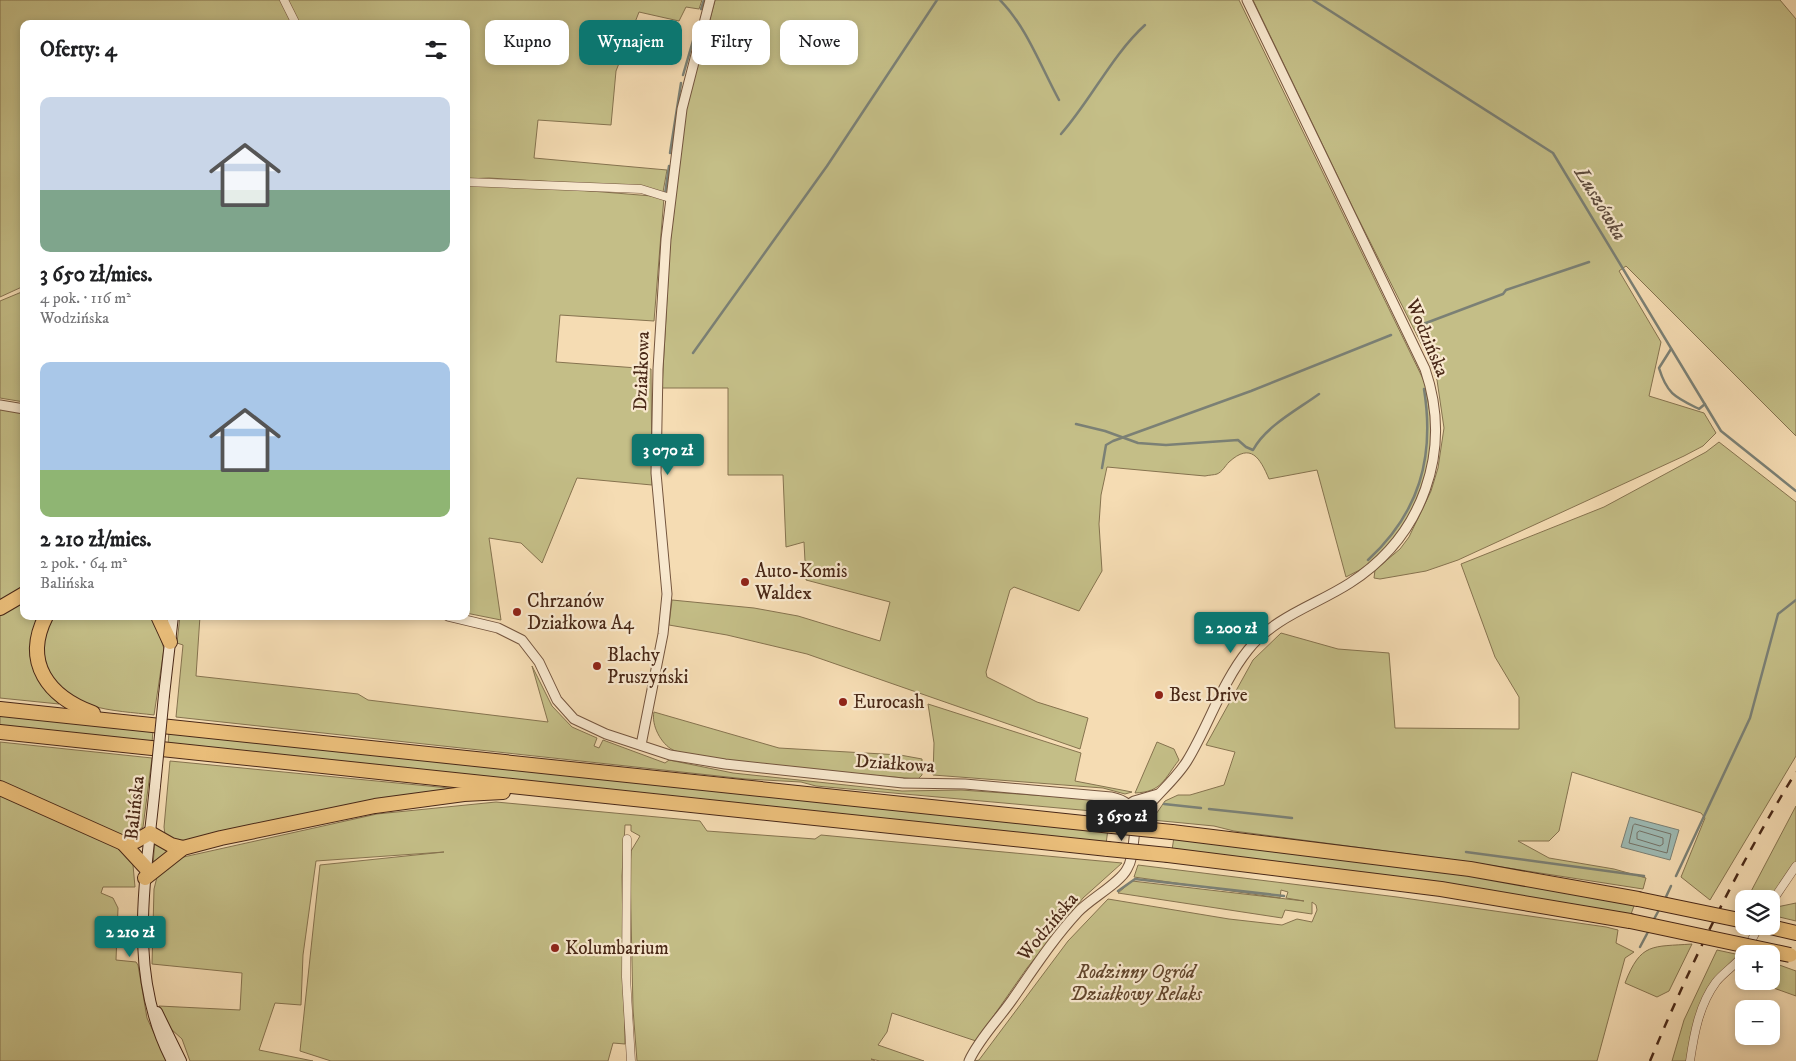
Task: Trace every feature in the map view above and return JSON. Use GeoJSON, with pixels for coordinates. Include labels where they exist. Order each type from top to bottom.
{"type":"FeatureCollection","features":[{"type":"Feature","properties":{"kind":"highway"},"geometry":{"type":"LineString","coordinates":[[0,608],[20,596]]}},
{"type":"Feature","properties":{"kind":"highway"},"geometry":{"type":"LineString","coordinates":[[44,620],[37,642],[41,670],[47,683],[71,705],[112,721]]}},
{"type":"Feature","properties":{"kind":"highway"},"geometry":{"type":"LineString","coordinates":[[160,620],[170,642]]}},
{"type":"Feature","properties":{"kind":"highway"},"geometry":{"type":"LineString","coordinates":[[0,709],[1330,850],[1470,870],[1638,899],[1735,919]]}},
{"type":"Feature","properties":{"kind":"highway"},"geometry":{"type":"LineString","coordinates":[[0,732],[1108,848],[1441,889],[1630,921],[1793,956]]}},
{"type":"Feature","properties":{"kind":"highway"},"geometry":{"type":"LineString","coordinates":[[0,788],[123,844],[146,873],[183,848],[304,820],[375,806],[464,794],[548,789]]}},
{"type":"Feature","properties":{"kind":"highway"},"geometry":{"type":"LineString","coordinates":[[123,844],[136,841],[150,833],[171,845],[183,848]]}},
{"type":"Feature","properties":{"kind":"highway"},"geometry":{"type":"LineString","coordinates":[[1780,929],[1796,933]]}},
{"type":"Feature","properties":{"kind":"main road","name":"Balińska"},"geometry":{"type":"LineString","coordinates":[[172,1061],[156,1027],[145,972],[141,938],[173,620]]}},
{"type":"Feature","properties":{"kind":"main road","name":"Balińska"},"geometry":{"type":"LineString","coordinates":[[151,1003],[181,1061]]}},
{"type":"Feature","properties":{"kind":"street"},"geometry":{"type":"LineString","coordinates":[[284,0],[294,20]]}},
{"type":"Feature","properties":{"kind":"street","name":"Działkowa"},"geometry":{"type":"LineString","coordinates":[[641,745],[660,650],[667,594],[656,454],[662,285],[670,198],[682,109],[710,0]]}},
{"type":"Feature","properties":{"kind":"street","name":"Wodzińska"},"geometry":{"type":"LineString","coordinates":[[969,1061],[1055,939],[1077,912],[1128,868],[1138,820],[1163,792],[1188,759],[1216,700],[1235,668],[1259,637],[1300,609],[1348,584],[1373,567],[1392,549],[1410,523],[1423,496],[1435,445],[1433,395],[1419,355],[1247,0]]}},
{"type":"Feature","properties":{"kind":"street"},"geometry":{"type":"LineString","coordinates":[[470,182],[518,182],[580,188],[641,189],[670,198]]}},
{"type":"Feature","properties":{"kind":"street"},"geometry":{"type":"LineString","coordinates":[[2,406],[20,408]]}},
{"type":"Feature","properties":{"kind":"street","name":"Działkowa"},"geometry":{"type":"LineString","coordinates":[[465,620],[498,628],[522,640],[539,662],[557,700],[574,719],[606,734],[681,758],[926,785],[965,784],[1111,797],[1119,798],[1129,804]]}},
{"type":"Feature","properties":{"kind":"street"},"geometry":{"type":"LineString","coordinates":[[1138,820],[1129,804],[1163,792]]}},
{"type":"Feature","properties":{"kind":"street"},"geometry":{"type":"LineString","coordinates":[[627,840],[626,977],[632,1061]]}},
{"type":"Feature","properties":{"kind":"street"},"geometry":{"type":"LineString","coordinates":[[1780,890],[1796,866]]}},
{"type":"Feature","properties":{"kind":"street"},"geometry":{"type":"LineString","coordinates":[[1690,1061],[1694,1034],[1708,996],[1716,982],[1735,963]]}},
{"type":"Feature","properties":{"kind":"green space"},"geometry":{"type":"Polygon","coordinates":[[[0,0],[702,0],[699,9],[686,7],[680,20],[639,12],[636,20],[579,20],[579,65],[618,65],[616,71],[611,125],[538,120],[534,158],[667,170],[663,192],[640,187],[489,178],[470,179],[470,20],[20,20],[20,288],[0,297],[0,0]]]}},
{"type":"Feature","properties":{"kind":"green space"},"geometry":{"type":"Polygon","coordinates":[[[715,0],[1239,0],[1425,383],[1432,429],[1430,461],[1426,477],[1413,509],[1395,537],[1364,568],[1346,577],[1317,470],[1269,479],[1258,459],[1249,453],[1237,456],[1219,473],[1205,476],[1107,467],[1101,495],[1099,524],[1102,571],[1079,611],[1014,587],[1010,590],[986,672],[987,677],[1037,702],[1088,718],[1080,749],[807,654],[727,635],[669,625],[672,600],[754,608],[798,616],[880,641],[890,602],[806,580],[804,542],[786,547],[783,475],[728,475],[728,388],[662,388],[670,244],[686,109],[698,65],[770,65],[770,20],[710,20],[715,0]]]}},
{"type":"Feature","properties":{"kind":"green space"},"geometry":{"type":"Polygon","coordinates":[[[1253,0],[1780,0],[1796,19],[1796,436],[1626,266],[1619,271],[1661,342],[1649,396],[1704,413],[1716,433],[1703,446],[1684,456],[1458,560],[1426,571],[1380,579],[1374,578],[1375,570],[1400,549],[1409,537],[1431,491],[1438,468],[1444,428],[1437,380],[1426,353],[1354,210],[1253,0]]]}},
{"type":"Feature","properties":{"kind":"green space"},"geometry":{"type":"Polygon","coordinates":[[[470,184],[517,185],[664,197],[654,321],[560,315],[556,362],[651,369],[652,485],[577,478],[542,563],[521,543],[489,538],[501,620],[470,614],[470,184]]]}},
{"type":"Feature","properties":{"kind":"green space"},"geometry":{"type":"Polygon","coordinates":[[[20,293],[20,401],[0,398],[0,301],[20,293]]]}},
{"type":"Feature","properties":{"kind":"green space"},"geometry":{"type":"Polygon","coordinates":[[[0,409],[20,412],[20,588],[0,600],[0,409]]]}},
{"type":"Feature","properties":{"kind":"green space"},"geometry":{"type":"Polygon","coordinates":[[[1719,442],[1796,502],[1796,756],[1710,900],[1681,877],[1705,818],[1701,813],[1572,772],[1559,831],[1549,841],[1518,841],[1549,858],[1614,869],[1646,878],[1643,889],[1469,862],[1234,831],[1214,826],[1152,820],[1165,801],[1178,795],[1190,795],[1224,785],[1235,752],[1206,745],[1253,660],[1281,633],[1338,649],[1389,653],[1395,728],[1519,729],[1519,697],[1495,657],[1461,564],[1604,507],[1706,452],[1719,442]]]}},
{"type":"Feature","properties":{"kind":"green space"},"geometry":{"type":"Polygon","coordinates":[[[20,604],[20,620],[39,620],[42,684],[59,704],[0,698],[0,616],[20,604]]]}},
{"type":"Feature","properties":{"kind":"green space"},"geometry":{"type":"Polygon","coordinates":[[[50,620],[155,620],[164,649],[154,715],[122,712],[90,705],[63,691],[53,679],[44,658],[43,646],[50,620]]]}},
{"type":"Feature","properties":{"kind":"green space"},"geometry":{"type":"Polygon","coordinates":[[[180,620],[200,620],[196,676],[358,694],[368,700],[548,722],[532,666],[552,706],[572,727],[597,738],[594,746],[599,748],[603,740],[665,763],[669,760],[733,773],[902,791],[961,790],[1090,799],[1115,803],[1126,809],[1130,817],[1103,812],[816,786],[801,782],[746,779],[176,717],[183,645],[177,643],[180,620]]]}},
{"type":"Feature","properties":{"kind":"green space"},"geometry":{"type":"Polygon","coordinates":[[[928,704],[1081,753],[1075,781],[1132,792],[1125,794],[1103,788],[933,775],[934,743],[928,704]]]}},
{"type":"Feature","properties":{"kind":"green space"},"geometry":{"type":"Polygon","coordinates":[[[654,712],[779,748],[900,755],[922,759],[922,775],[918,779],[809,769],[683,753],[673,750],[661,739],[654,723],[654,712]]]}},
{"type":"Feature","properties":{"kind":"green space"},"geometry":{"type":"Polygon","coordinates":[[[0,714],[153,730],[152,743],[0,726],[0,714]]]}},
{"type":"Feature","properties":{"kind":"green space"},"geometry":{"type":"Polygon","coordinates":[[[169,732],[1108,829],[1106,844],[168,745],[169,732]]]}},
{"type":"Feature","properties":{"kind":"green space"},"geometry":{"type":"Polygon","coordinates":[[[0,742],[152,758],[143,827],[130,836],[121,838],[0,785],[0,742]]]}},
{"type":"Feature","properties":{"kind":"green space"},"geometry":{"type":"Polygon","coordinates":[[[1157,742],[1174,749],[1179,760],[1166,779],[1157,787],[1135,793],[1157,742]]]}},
{"type":"Feature","properties":{"kind":"green space"},"geometry":{"type":"Polygon","coordinates":[[[170,761],[459,789],[193,841],[176,840],[165,835],[164,827],[170,761]]]}},
{"type":"Feature","properties":{"kind":"green space"},"geometry":{"type":"Polygon","coordinates":[[[0,795],[120,847],[133,865],[135,887],[103,887],[101,893],[113,898],[118,908],[116,960],[136,962],[138,965],[147,1018],[167,1061],[0,1061],[0,795]]]}},
{"type":"Feature","properties":{"kind":"green space"},"geometry":{"type":"Polygon","coordinates":[[[496,802],[700,821],[707,831],[815,839],[821,835],[1122,863],[1083,898],[1027,968],[976,1041],[892,1013],[887,1032],[878,1045],[924,1061],[880,1061],[871,1059],[875,1061],[637,1061],[633,1009],[630,868],[631,851],[640,836],[631,831],[631,825],[625,825],[622,876],[625,1044],[613,1043],[608,1061],[331,1061],[300,1051],[320,865],[444,852],[316,861],[303,955],[301,1005],[275,1003],[259,1050],[313,1061],[190,1061],[182,1039],[171,1029],[159,1006],[240,1010],[242,973],[152,964],[154,889],[157,877],[179,858],[377,814],[496,802]]]}},
{"type":"Feature","properties":{"kind":"green space"},"geometry":{"type":"Polygon","coordinates":[[[1796,806],[1796,863],[1777,890],[1752,890],[1796,806]]]}},
{"type":"Feature","properties":{"kind":"green space"},"geometry":{"type":"Polygon","coordinates":[[[1174,837],[1483,877],[1635,903],[1630,917],[1172,850],[1174,837]]]}},
{"type":"Feature","properties":{"kind":"green space"},"geometry":{"type":"Polygon","coordinates":[[[155,838],[172,850],[153,866],[155,838]]]}},
{"type":"Feature","properties":{"kind":"green space","name":"Rodzinny Ogród Działkowy Relaks"},"geometry":{"type":"Polygon","coordinates":[[[1138,865],[1397,897],[1606,927],[1618,930],[1616,943],[1634,952],[1625,958],[1597,1061],[975,1061],[979,1060],[1068,941],[1108,899],[1229,919],[1282,925],[1297,919],[1312,922],[1317,910],[1316,905],[1312,902],[1312,914],[1285,910],[1282,918],[1118,893],[1132,881],[1304,901],[1286,898],[1288,892],[1281,890],[1280,898],[1134,877],[1138,865]]]}},
{"type":"Feature","properties":{"kind":"green space"},"geometry":{"type":"Polygon","coordinates":[[[1796,903],[1796,921],[1780,917],[1780,906],[1796,903]]]}},
{"type":"Feature","properties":{"kind":"green space"},"geometry":{"type":"Polygon","coordinates":[[[1692,944],[1669,991],[1657,997],[1625,983],[1637,960],[1643,953],[1657,947],[1692,944]]]}},
{"type":"Feature","properties":{"kind":"green space"},"geometry":{"type":"Polygon","coordinates":[[[1717,950],[1735,954],[1735,960],[1715,979],[1689,1061],[1672,1061],[1684,1020],[1717,950]]]}},
{"type":"Feature","properties":{"kind":"green space"},"geometry":{"type":"Polygon","coordinates":[[[1780,965],[1796,971],[1796,996],[1779,990],[1780,965]]]}},
{"type":"Feature","properties":{"kind":"water"},"geometry":{"type":"Polygon","coordinates":[[[1630,817],[1679,830],[1670,860],[1621,847],[1630,817]]]}},
{"type":"Feature","properties":{"kind":"waterway"},"geometry":{"type":"LineString","coordinates":[[701,9],[704,0]]}},
{"type":"Feature","properties":{"kind":"waterway"},"geometry":{"type":"LineString","coordinates":[[693,353],[827,166],[937,0]]}},
{"type":"Feature","properties":{"kind":"waterway"},"geometry":{"type":"LineString","coordinates":[[1000,0],[1018,22],[1059,100]]}},
{"type":"Feature","properties":{"kind":"waterway","name":"Luszówka"},"geometry":{"type":"LineString","coordinates":[[1313,0],[1553,153],[1721,431],[1796,491]]}},
{"type":"Feature","properties":{"kind":"waterway"},"geometry":{"type":"LineString","coordinates":[[1061,134],[1122,50],[1145,25]]}},
{"type":"Feature","properties":{"kind":"waterway"},"geometry":{"type":"LineString","coordinates":[[683,75],[692,44]]}},
{"type":"Feature","properties":{"kind":"waterway"},"geometry":{"type":"LineString","coordinates":[[670,153],[681,83]]}},
{"type":"Feature","properties":{"kind":"waterway"},"geometry":{"type":"LineString","coordinates":[[665,194],[669,166]]}},
{"type":"Feature","properties":{"kind":"waterway"},"geometry":{"type":"LineString","coordinates":[[1418,326],[1503,294],[1506,290],[1589,262]]}},
{"type":"Feature","properties":{"kind":"waterway"},"geometry":{"type":"LineString","coordinates":[[1102,468],[1106,445],[1113,441],[1251,391],[1391,335]]}},
{"type":"Feature","properties":{"kind":"waterway"},"geometry":{"type":"LineString","coordinates":[[1671,349],[1659,368],[1665,384],[1673,394],[1691,405],[1699,409],[1705,404]]}},
{"type":"Feature","properties":{"kind":"waterway"},"geometry":{"type":"LineString","coordinates":[[1368,560],[1400,523],[1419,483],[1425,461],[1427,438],[1424,389]]}},
{"type":"Feature","properties":{"kind":"waterway"},"geometry":{"type":"LineString","coordinates":[[1076,424],[1105,431],[1138,443],[1166,445],[1238,440],[1253,450],[1274,426],[1319,394]]}},
{"type":"Feature","properties":{"kind":"waterway"},"geometry":{"type":"LineString","coordinates":[[1676,876],[1750,718],[1778,614],[1796,600]]}},
{"type":"Feature","properties":{"kind":"waterway"},"geometry":{"type":"LineString","coordinates":[[1164,804],[1201,808]]}},
{"type":"Feature","properties":{"kind":"waterway"},"geometry":{"type":"LineString","coordinates":[[1209,809],[1292,818]]}},
{"type":"Feature","properties":{"kind":"waterway"},"geometry":{"type":"LineString","coordinates":[[1466,852],[1644,876]]}},
{"type":"Feature","properties":{"kind":"waterway"},"geometry":{"type":"LineString","coordinates":[[1118,891],[1135,879],[1284,896]]}},
{"type":"Feature","properties":{"kind":"waterway"},"geometry":{"type":"LineString","coordinates":[[1665,899],[1671,886]]}},
{"type":"Feature","properties":{"kind":"waterway"},"geometry":{"type":"LineString","coordinates":[[1653,921],[1660,908]]}},
{"type":"Feature","properties":{"kind":"waterway"},"geometry":{"type":"LineString","coordinates":[[1640,947],[1649,930]]}},
{"type":"Feature","properties":{"kind":"railway"},"geometry":{"type":"LineString","coordinates":[[1650,1061],[1717,914],[1755,842],[1796,772]]}},
{"type":"Feature","properties":{"kind":"place","name":"Auto-Komis Waldex"},"geometry":{"type":"Point","coordinates":[745,582]}},
{"type":"Feature","properties":{"kind":"place","name":"Chrzanów Działkowa A4"},"geometry":{"type":"Point","coordinates":[517,612]}},
{"type":"Feature","properties":{"kind":"place","name":"Blachy Pruszyński"},"geometry":{"type":"Point","coordinates":[597,666]}},
{"type":"Feature","properties":{"kind":"place","name":"Best Drive"},"geometry":{"type":"Point","coordinates":[1159,695]}},
{"type":"Feature","properties":{"kind":"place","name":"Eurocash"},"geometry":{"type":"Point","coordinates":[843,702]}},
{"type":"Feature","properties":{"kind":"place","name":"Kolumbarium"},"geometry":{"type":"Point","coordinates":[555,948]}}]}
